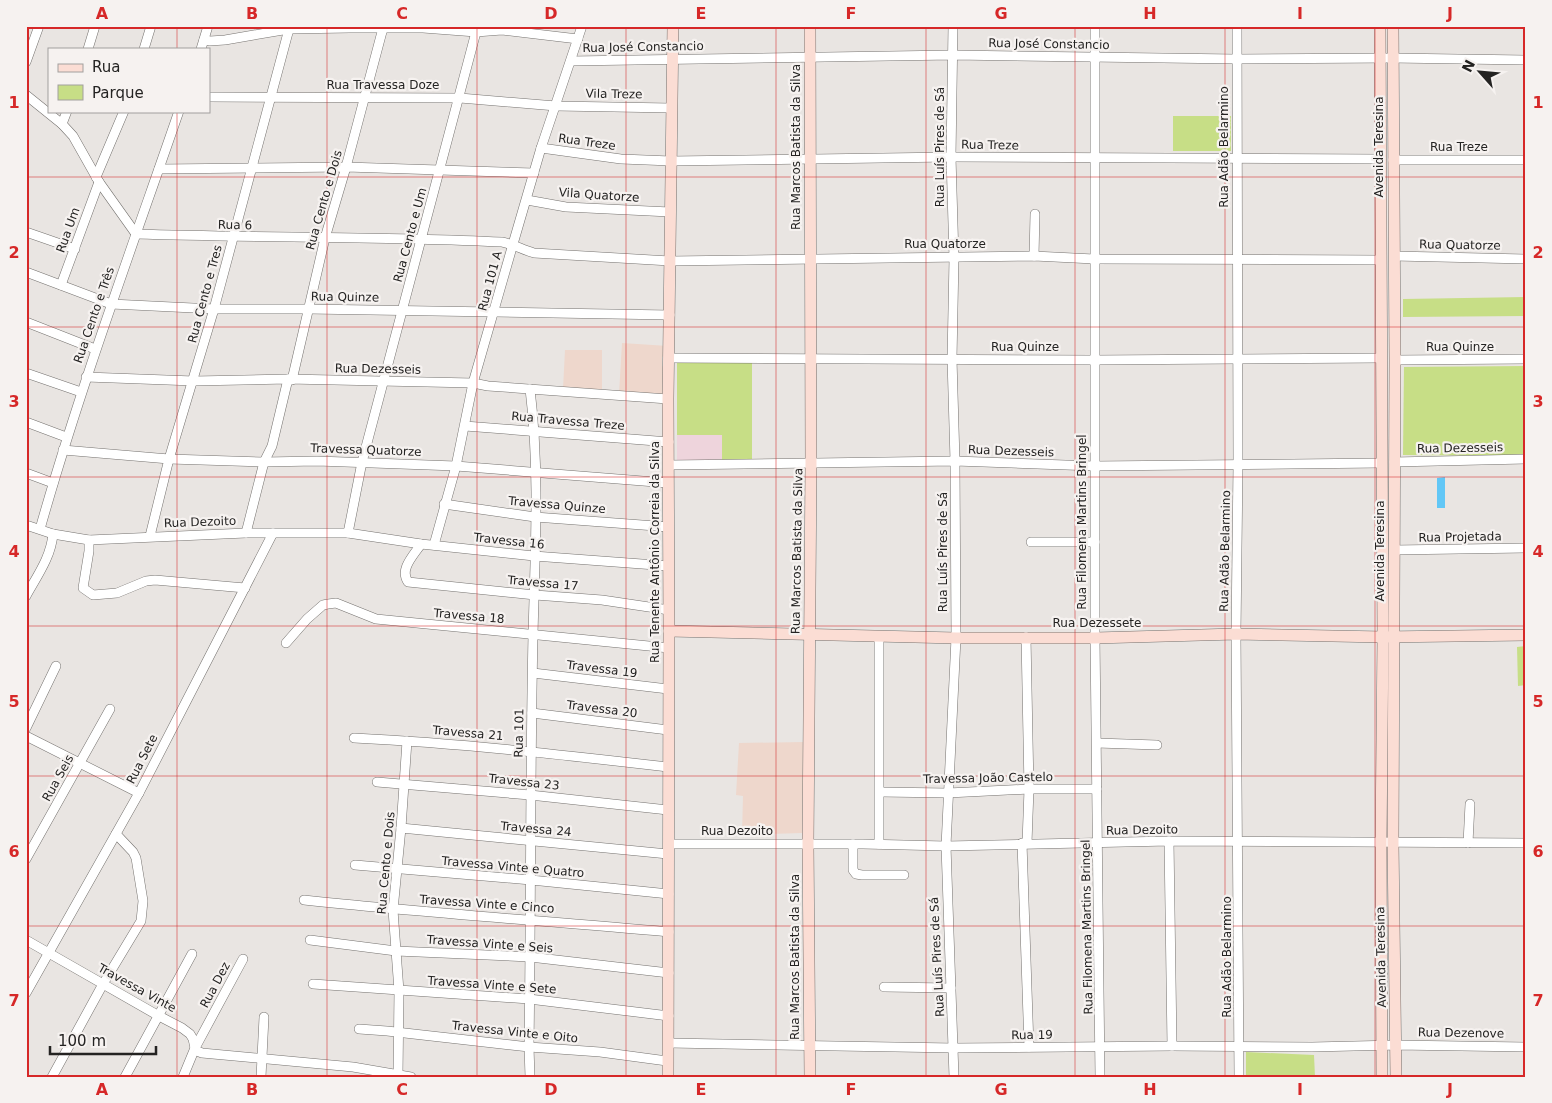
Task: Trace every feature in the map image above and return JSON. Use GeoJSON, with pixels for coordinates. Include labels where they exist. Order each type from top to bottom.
{"type":"FeatureCollection","features":[{"type":"Feature","properties":{"kind":"main road","name":"Rua Tenente Antônio Correia da Silva"},"geometry":{"type":"LineString","coordinates":[[668,1077],[668,689],[670,631],[668,400],[673,26]]}},
{"type":"Feature","properties":{"kind":"main road","name":"Rua Marcos Batista da Silva"},"geometry":{"type":"LineString","coordinates":[[810,26],[811,463],[808,844],[810,1077]]}},
{"type":"Feature","properties":{"kind":"main road","name":"Avenida Teresina"},"geometry":{"type":"LineString","coordinates":[[1380,26],[1381,463],[1388,637],[1396,1077]]}},
{"type":"Feature","properties":{"kind":"main road","name":"Avenida Teresina"},"geometry":{"type":"LineString","coordinates":[[1388,637],[1394,550],[1393,26]]}},
{"type":"Feature","properties":{"kind":"main road"},"geometry":{"type":"LineString","coordinates":[[1380,316],[1395,316]]}},
{"type":"Feature","properties":{"kind":"main road","name":"Rua Dezessete"},"geometry":{"type":"LineString","coordinates":[[670,631],[956,638],[1095,638],[1236,634],[1388,637],[1526,635]]}},
{"type":"Feature","properties":{"kind":"main road","name":"Avenida Teresina"},"geometry":{"type":"LineString","coordinates":[[1382,1077],[1381,842],[1388,698]]}},
{"type":"Feature","properties":{"kind":"street"},"geometry":{"type":"LineString","coordinates":[[26,62],[39,26]]}},
{"type":"Feature","properties":{"kind":"street"},"geometry":{"type":"LineString","coordinates":[[88,48],[95,26]]}},
{"type":"Feature","properties":{"kind":"street"},"geometry":{"type":"LineString","coordinates":[[144,48],[151,26]]}},
{"type":"Feature","properties":{"kind":"street"},"geometry":{"type":"LineString","coordinates":[[203,44],[208,26]]}},
{"type":"Feature","properties":{"kind":"street","name":"Rua 101 A"},"geometry":{"type":"LineString","coordinates":[[434,545],[456,466],[473,383],[534,173],[582,26]]}},
{"type":"Feature","properties":{"kind":"street","name":"Rua Luís Pires de Sá"},"geometry":{"type":"LineString","coordinates":[[953,26],[951,157],[954,258],[952,359],[955,461],[956,638],[946,846],[954,1077]]}},
{"type":"Feature","properties":{"kind":"street","name":"Rua Filomena Martins Bringel"},"geometry":{"type":"LineString","coordinates":[[1095,26],[1094,466],[1100,1077]]}},
{"type":"Feature","properties":{"kind":"street","name":"Rua Adão Belarmino"},"geometry":{"type":"LineString","coordinates":[[1237,26],[1238,464],[1236,634],[1239,842],[1239,1077]]}},
{"type":"Feature","properties":{"kind":"street","name":"Rua José Constancio"},"geometry":{"type":"LineString","coordinates":[[203,44],[258,31],[350,27],[423,27],[476,32],[503,28],[578,39]]}},
{"type":"Feature","properties":{"kind":"street","name":"Rua Cento e Dois"},"geometry":{"type":"LineString","coordinates":[[246,533],[264,462],[272,446],[290,380],[325,238],[383,28]]}},
{"type":"Feature","properties":{"kind":"street","name":"Rua Cento e Tres"},"geometry":{"type":"LineString","coordinates":[[150,536],[169,459],[194,381],[289,29]]}},
{"type":"Feature","properties":{"kind":"street","name":"Rua Cento e Um"},"geometry":{"type":"LineString","coordinates":[[348,533],[362,462],[476,32]]}},
{"type":"Feature","properties":{"kind":"street","name":"Rua José Constancio"},"geometry":{"type":"LineString","coordinates":[[571,61],[953,55],[1236,59],[1392,58],[1526,60]]}},
{"type":"Feature","properties":{"kind":"street"},"geometry":{"type":"LineString","coordinates":[[26,95],[74,136],[98,180],[136,234]]}},
{"type":"Feature","properties":{"kind":"street","name":"Rua Travessa Doze"},"geometry":{"type":"LineString","coordinates":[[210,97],[460,98],[556,106]]}},
{"type":"Feature","properties":{"kind":"street","name":"Vila Treze"},"geometry":{"type":"LineString","coordinates":[[556,106],[671,108]]}},
{"type":"Feature","properties":{"kind":"street"},"geometry":{"type":"LineString","coordinates":[[62,124],[67,112]]}},
{"type":"Feature","properties":{"kind":"street","name":"Rua Um"},"geometry":{"type":"LineString","coordinates":[[61,285],[124,112]]}},
{"type":"Feature","properties":{"kind":"street","name":"Rua Cento e Três"},"geometry":{"type":"LineString","coordinates":[[40,529],[66,437],[95,348],[179,112]]}},
{"type":"Feature","properties":{"kind":"street","name":"Rua Treze"},"geometry":{"type":"LineString","coordinates":[[542,148],[621,159],[671,161],[951,157],[1380,159]]}},
{"type":"Feature","properties":{"kind":"street","name":"Rua Treze"},"geometry":{"type":"LineString","coordinates":[[1393,160],[1526,160]]}},
{"type":"Feature","properties":{"kind":"street"},"geometry":{"type":"LineString","coordinates":[[159,169],[346,167],[534,173]]}},
{"type":"Feature","properties":{"kind":"street","name":"Vila Quatorze"},"geometry":{"type":"LineString","coordinates":[[526,200],[566,207],[670,212]]}},
{"type":"Feature","properties":{"kind":"street"},"geometry":{"type":"LineString","coordinates":[[1034,214],[1034,256]]}},
{"type":"Feature","properties":{"kind":"street"},"geometry":{"type":"LineString","coordinates":[[26,232],[75,248]]}},
{"type":"Feature","properties":{"kind":"street","name":"Rua 6"},"geometry":{"type":"LineString","coordinates":[[136,234],[233,238],[421,238],[513,244]]}},
{"type":"Feature","properties":{"kind":"street","name":"Rua Quatorze"},"geometry":{"type":"LineString","coordinates":[[513,244],[524,251],[534,253],[670,261],[1034,256],[1094,259],[1380,260]]}},
{"type":"Feature","properties":{"kind":"street","name":"Rua Quatorze"},"geometry":{"type":"LineString","coordinates":[[1394,256],[1526,259]]}},
{"type":"Feature","properties":{"kind":"street","name":"Rua Quinze"},"geometry":{"type":"LineString","coordinates":[[26,272],[110,304],[214,309],[670,315]]}},
{"type":"Feature","properties":{"kind":"street"},"geometry":{"type":"LineString","coordinates":[[26,322],[95,348]]}},
{"type":"Feature","properties":{"kind":"street","name":"Rua Quinze"},"geometry":{"type":"LineString","coordinates":[[670,358],[1094,360],[1380,358]]}},
{"type":"Feature","properties":{"kind":"street","name":"Rua Quinze"},"geometry":{"type":"LineString","coordinates":[[1395,360],[1526,359]]}},
{"type":"Feature","properties":{"kind":"street"},"geometry":{"type":"LineString","coordinates":[[26,373],[81,392]]}},
{"type":"Feature","properties":{"kind":"street","name":"Rua Dezesseis"},"geometry":{"type":"LineString","coordinates":[[86,377],[194,381],[290,380],[473,383],[488,386],[668,400]]}},
{"type":"Feature","properties":{"kind":"street","name":"Rua 101"},"geometry":{"type":"LineString","coordinates":[[530,389],[535,431],[536,473],[530,795],[532,841],[529,999],[530,1077]]}},
{"type":"Feature","properties":{"kind":"street"},"geometry":{"type":"LineString","coordinates":[[26,422],[66,437]]}},
{"type":"Feature","properties":{"kind":"street","name":"Rua Travessa Treze"},"geometry":{"type":"LineString","coordinates":[[465,426],[669,442]]}},
{"type":"Feature","properties":{"kind":"street","name":"Travessa Quatorze"},"geometry":{"type":"LineString","coordinates":[[63,450],[169,459],[264,462],[362,462],[456,466],[668,483]]}},
{"type":"Feature","properties":{"kind":"street","name":"Rua Dezesseis"},"geometry":{"type":"LineString","coordinates":[[1394,462],[1526,459]]}},
{"type":"Feature","properties":{"kind":"street","name":"Rua Dezesseis"},"geometry":{"type":"LineString","coordinates":[[669,465],[955,461],[1094,466],[1381,463]]}},
{"type":"Feature","properties":{"kind":"street"},"geometry":{"type":"LineString","coordinates":[[26,473],[53,483]]}},
{"type":"Feature","properties":{"kind":"street","name":"Travessa Quinze"},"geometry":{"type":"LineString","coordinates":[[444,504],[535,517],[669,527]]}},
{"type":"Feature","properties":{"kind":"street","name":"Rua Dezoito"},"geometry":{"type":"LineString","coordinates":[[26,525],[53,534],[89,540],[246,533],[348,533]]}},
{"type":"Feature","properties":{"kind":"street","name":"Rua Sete"},"geometry":{"type":"LineString","coordinates":[[26,992],[139,793],[273,533]]}},
{"type":"Feature","properties":{"kind":"street","name":"Travessa 16"},"geometry":{"type":"LineString","coordinates":[[348,533],[421,544],[534,556],[669,566]]}},
{"type":"Feature","properties":{"kind":"street"},"geometry":{"type":"LineString","coordinates":[[26,596],[47,560],[53,534]]}},
{"type":"Feature","properties":{"kind":"street"},"geometry":{"type":"LineString","coordinates":[[89,540],[83,588],[92,595],[104,595],[126,590],[146,581],[155,580],[245,588]]}},
{"type":"Feature","properties":{"kind":"street"},"geometry":{"type":"LineString","coordinates":[[1031,542],[1095,542]]}},
{"type":"Feature","properties":{"kind":"street","name":"Travessa 17"},"geometry":{"type":"LineString","coordinates":[[421,544],[406,567],[405,572],[405,578],[408,582],[414,584],[602,600],[669,610]]}},
{"type":"Feature","properties":{"kind":"street","name":"Rua Projetada"},"geometry":{"type":"LineString","coordinates":[[1394,550],[1526,548]]}},
{"type":"Feature","properties":{"kind":"street","name":"Travessa 18"},"geometry":{"type":"LineString","coordinates":[[286,643],[307,619],[323,605],[336,603],[376,619],[669,648]]}},
{"type":"Feature","properties":{"kind":"street"},"geometry":{"type":"LineString","coordinates":[[879,636],[879,844]]}},
{"type":"Feature","properties":{"kind":"street"},"geometry":{"type":"LineString","coordinates":[[1026,637],[1028,789],[1025,843],[1029,1047]]}},
{"type":"Feature","properties":{"kind":"street"},"geometry":{"type":"LineString","coordinates":[[26,728],[56,666]]}},
{"type":"Feature","properties":{"kind":"street","name":"Travessa 19"},"geometry":{"type":"LineString","coordinates":[[533,673],[668,689]]}},
{"type":"Feature","properties":{"kind":"street","name":"Rua Seis"},"geometry":{"type":"LineString","coordinates":[[26,859],[110,709]]}},
{"type":"Feature","properties":{"kind":"street","name":"Travessa 20"},"geometry":{"type":"LineString","coordinates":[[532,713],[668,730]]}},
{"type":"Feature","properties":{"kind":"street"},"geometry":{"type":"LineString","coordinates":[[26,736],[139,793]]}},
{"type":"Feature","properties":{"kind":"street","name":"Travessa 21"},"geometry":{"type":"LineString","coordinates":[[354,738],[407,740],[668,767]]}},
{"type":"Feature","properties":{"kind":"street","name":"Rua Cento e Dois"},"geometry":{"type":"LineString","coordinates":[[398,1076],[399,991],[393,910],[402,828],[407,740]]}},
{"type":"Feature","properties":{"kind":"street"},"geometry":{"type":"LineString","coordinates":[[1097,743],[1157,745]]}},
{"type":"Feature","properties":{"kind":"street","name":"Travessa 23"},"geometry":{"type":"LineString","coordinates":[[377,782],[530,795],[668,810]]}},
{"type":"Feature","properties":{"kind":"street","name":"Travessa João Castelo"},"geometry":{"type":"LineString","coordinates":[[880,792],[948,793],[1028,789],[1097,789]]}},
{"type":"Feature","properties":{"kind":"street"},"geometry":{"type":"LineString","coordinates":[[1468,843],[1470,804]]}},
{"type":"Feature","properties":{"kind":"street","name":"Travessa 24"},"geometry":{"type":"LineString","coordinates":[[402,828],[532,841],[668,849]]}},
{"type":"Feature","properties":{"kind":"street"},"geometry":{"type":"LineString","coordinates":[[52,1077],[103,984],[136,931],[143,914],[143,901],[136,858],[133,852],[116,834]]}},
{"type":"Feature","properties":{"kind":"street"},"geometry":{"type":"LineString","coordinates":[[1169,841],[1172,1046]]}},
{"type":"Feature","properties":{"kind":"street","name":"Rua Dezoito"},"geometry":{"type":"LineString","coordinates":[[668,849],[808,844],[946,846],[1169,841],[1526,843]]}},
{"type":"Feature","properties":{"kind":"street"},"geometry":{"type":"LineString","coordinates":[[853,844],[853,870],[856,874],[904,875]]}},
{"type":"Feature","properties":{"kind":"street","name":"Travessa Vinte e Quatro"},"geometry":{"type":"LineString","coordinates":[[355,865],[669,894]]}},
{"type":"Feature","properties":{"kind":"street","name":"Travessa Vinte e Cinco"},"geometry":{"type":"LineString","coordinates":[[304,900],[393,910],[530,919],[668,932]]}},
{"type":"Feature","properties":{"kind":"street","name":"Travessa Vinte"},"geometry":{"type":"LineString","coordinates":[[26,940],[182,1028],[190,1034],[195,1048]]}},
{"type":"Feature","properties":{"kind":"street","name":"Travessa Vinte e Seis"},"geometry":{"type":"LineString","coordinates":[[310,940],[396,951],[530,957],[669,973]]}},
{"type":"Feature","properties":{"kind":"street"},"geometry":{"type":"LineString","coordinates":[[125,1077],[192,954]]}},
{"type":"Feature","properties":{"kind":"street","name":"Rua Dez"},"geometry":{"type":"LineString","coordinates":[[183,1077],[195,1048],[243,959]]}},
{"type":"Feature","properties":{"kind":"street","name":"Travessa Vinte e Sete"},"geometry":{"type":"LineString","coordinates":[[313,984],[529,999],[669,1016]]}},
{"type":"Feature","properties":{"kind":"street"},"geometry":{"type":"LineString","coordinates":[[884,987],[952,988]]}},
{"type":"Feature","properties":{"kind":"street"},"geometry":{"type":"LineString","coordinates":[[261,1077],[260,1058],[264,1017]]}},
{"type":"Feature","properties":{"kind":"street","name":"Travessa Vinte e Oito"},"geometry":{"type":"LineString","coordinates":[[360,1029],[529,1047],[600,1052],[667,1061]]}},
{"type":"Feature","properties":{"kind":"street","name":"Rua 19"},"geometry":{"type":"LineString","coordinates":[[669,1043],[954,1048],[1396,1045]]}},
{"type":"Feature","properties":{"kind":"street","name":"Rua Dezenove"},"geometry":{"type":"LineString","coordinates":[[1396,1045],[1526,1047]]}},
{"type":"Feature","properties":{"kind":"street"},"geometry":{"type":"LineString","coordinates":[[195,1048],[198,1052],[202,1053],[353,1067],[411,1077]]}},
{"type":"Feature","properties":{"kind":"shaded area"},"geometry":{"type":"Polygon","coordinates":[[[622,343],[668,346],[668,351],[662,357],[662,366],[667,370],[666,397],[619,394],[622,343]]]}},
{"type":"Feature","properties":{"kind":"shaded area"},"geometry":{"type":"Polygon","coordinates":[[[565,350],[602,350],[602,390],[563,389],[565,350]]]}},
{"type":"Feature","properties":{"kind":"shaded area"},"geometry":{"type":"Polygon","coordinates":[[[677,435],[722,435],[722,461],[677,460],[677,435]]]}},
{"type":"Feature","properties":{"kind":"shaded area"},"geometry":{"type":"Polygon","coordinates":[[[804,742],[802,833],[742,835],[743,796],[736,795],[739,743],[804,742]]]}},
{"type":"Feature","properties":{"kind":"green space"},"geometry":{"type":"Polygon","coordinates":[[[1173,116],[1231,116],[1231,151],[1173,151],[1173,116]]]}},
{"type":"Feature","properties":{"kind":"green space"},"geometry":{"type":"Polygon","coordinates":[[[1526,297],[1526,316],[1403,317],[1403,299],[1526,297]]]}},
{"type":"Feature","properties":{"kind":"green space"},"geometry":{"type":"Polygon","coordinates":[[[677,363],[752,363],[752,460],[722,461],[722,435],[677,435],[677,363]]]}},
{"type":"Feature","properties":{"kind":"green space"},"geometry":{"type":"Polygon","coordinates":[[[1526,366],[1526,456],[1403,455],[1404,367],[1526,366]]]}},
{"type":"Feature","properties":{"kind":"green space"},"geometry":{"type":"Polygon","coordinates":[[[1526,646],[1526,685],[1518,686],[1517,647],[1526,646]]]}},
{"type":"Feature","properties":{"kind":"green space"},"geometry":{"type":"Polygon","coordinates":[[[1246,1052],[1314,1055],[1315,1077],[1246,1077],[1246,1052]]]}},
{"type":"Feature","properties":{"kind":"water"},"geometry":{"type":"Polygon","coordinates":[[[1445,477],[1445,508],[1437,508],[1437,478],[1445,477]]]}}]}
